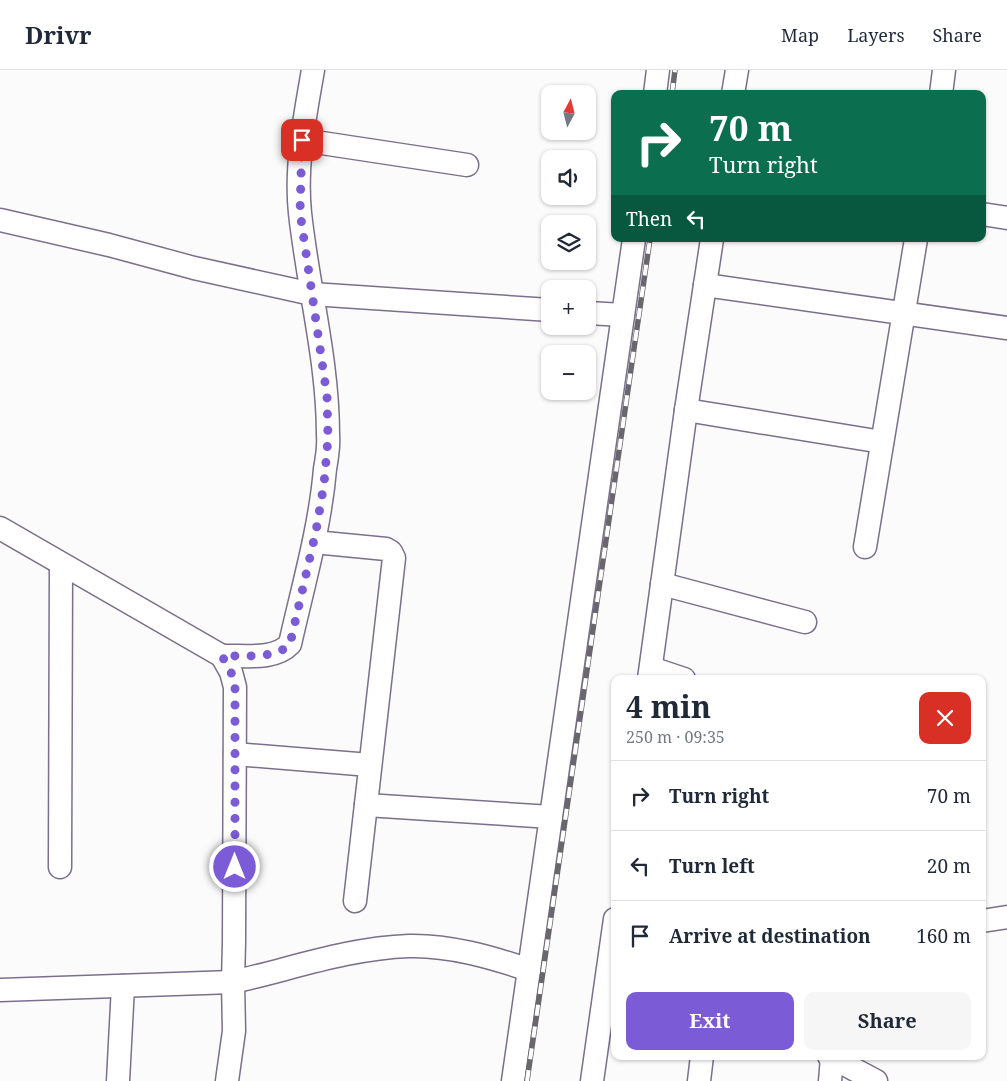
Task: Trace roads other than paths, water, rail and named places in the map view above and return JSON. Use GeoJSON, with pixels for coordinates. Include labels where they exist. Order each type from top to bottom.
{"type":"FeatureCollection","features":[{"type":"Feature","properties":{"kind":"street"},"geometry":{"type":"LineString","coordinates":[[222,656],[275,654],[284,650],[290,644],[314,542],[324,484],[328,438],[327,396],[300,212],[302,140],[313,70]]}},
{"type":"Feature","properties":{"kind":"street"},"geometry":{"type":"LineString","coordinates":[[656,90],[658,70]]}},
{"type":"Feature","properties":{"kind":"street"},"geometry":{"type":"LineString","coordinates":[[734,90],[737,70]]}},
{"type":"Feature","properties":{"kind":"street"},"geometry":{"type":"LineString","coordinates":[[941,90],[944,70]]}},
{"type":"Feature","properties":{"kind":"street"},"geometry":{"type":"LineString","coordinates":[[302,140],[467,165]]}},
{"type":"Feature","properties":{"kind":"street"},"geometry":{"type":"LineString","coordinates":[[986,215],[1007,218]]}},
{"type":"Feature","properties":{"kind":"street"},"geometry":{"type":"LineString","coordinates":[[0,220],[312,294],[541,309]]}},
{"type":"Feature","properties":{"kind":"street"},"geometry":{"type":"LineString","coordinates":[[513,1081],[634,242]]}},
{"type":"Feature","properties":{"kind":"street"},"geometry":{"type":"LineString","coordinates":[[650,673],[686,410],[712,242]]}},
{"type":"Feature","properties":{"kind":"street"},"geometry":{"type":"LineString","coordinates":[[865,547],[916,242]]}},
{"type":"Feature","properties":{"kind":"street"},"geometry":{"type":"LineString","coordinates":[[705,285],[1007,328]]}},
{"type":"Feature","properties":{"kind":"street"},"geometry":{"type":"LineString","coordinates":[[596,313],[623,315]]}},
{"type":"Feature","properties":{"kind":"street"},"geometry":{"type":"LineString","coordinates":[[686,410],[882,442]]}},
{"type":"Feature","properties":{"kind":"street"},"geometry":{"type":"LineString","coordinates":[[0,528],[222,656],[231,672],[235,687],[234,1031],[227,1081]]}},
{"type":"Feature","properties":{"kind":"street"},"geometry":{"type":"LineString","coordinates":[[314,542],[386,549],[391,552],[394,558],[355,901]]}},
{"type":"Feature","properties":{"kind":"street"},"geometry":{"type":"LineString","coordinates":[[60,867],[61,564]]}},
{"type":"Feature","properties":{"kind":"street"},"geometry":{"type":"LineString","coordinates":[[662,584],[805,622]]}},
{"type":"Feature","properties":{"kind":"street"},"geometry":{"type":"LineString","coordinates":[[235,754],[370,765]]}},
{"type":"Feature","properties":{"kind":"street"},"geometry":{"type":"LineString","coordinates":[[366,805],[551,817]]}},
{"type":"Feature","properties":{"kind":"street"},"geometry":{"type":"LineString","coordinates":[[986,920],[1007,917]]}},
{"type":"Feature","properties":{"kind":"street"},"geometry":{"type":"LineString","coordinates":[[0,990],[233,982],[372,949],[410,946],[453,950],[499,960],[529,970]]}},
{"type":"Feature","properties":{"kind":"street"},"geometry":{"type":"LineString","coordinates":[[592,1081],[608,1021],[611,977]]}},
{"type":"Feature","properties":{"kind":"street"},"geometry":{"type":"LineString","coordinates":[[118,1081],[123,986]]}},
{"type":"Feature","properties":{"kind":"street"},"geometry":{"type":"LineString","coordinates":[[699,1081],[702,1060]]}},
{"type":"Feature","properties":{"kind":"street"},"geometry":{"type":"LineString","coordinates":[[830,1060],[830,1081]]}},
{"type":"Feature","properties":{"kind":"street"},"geometry":{"type":"LineString","coordinates":[[836,1060],[876,1081]]}},
{"type":"Feature","properties":{"kind":"railway"},"geometry":{"type":"LineString","coordinates":[[672,90],[675,70]]}},
{"type":"Feature","properties":{"kind":"railway"},"geometry":{"type":"LineString","coordinates":[[527,1081],[650,242]]}}]}
